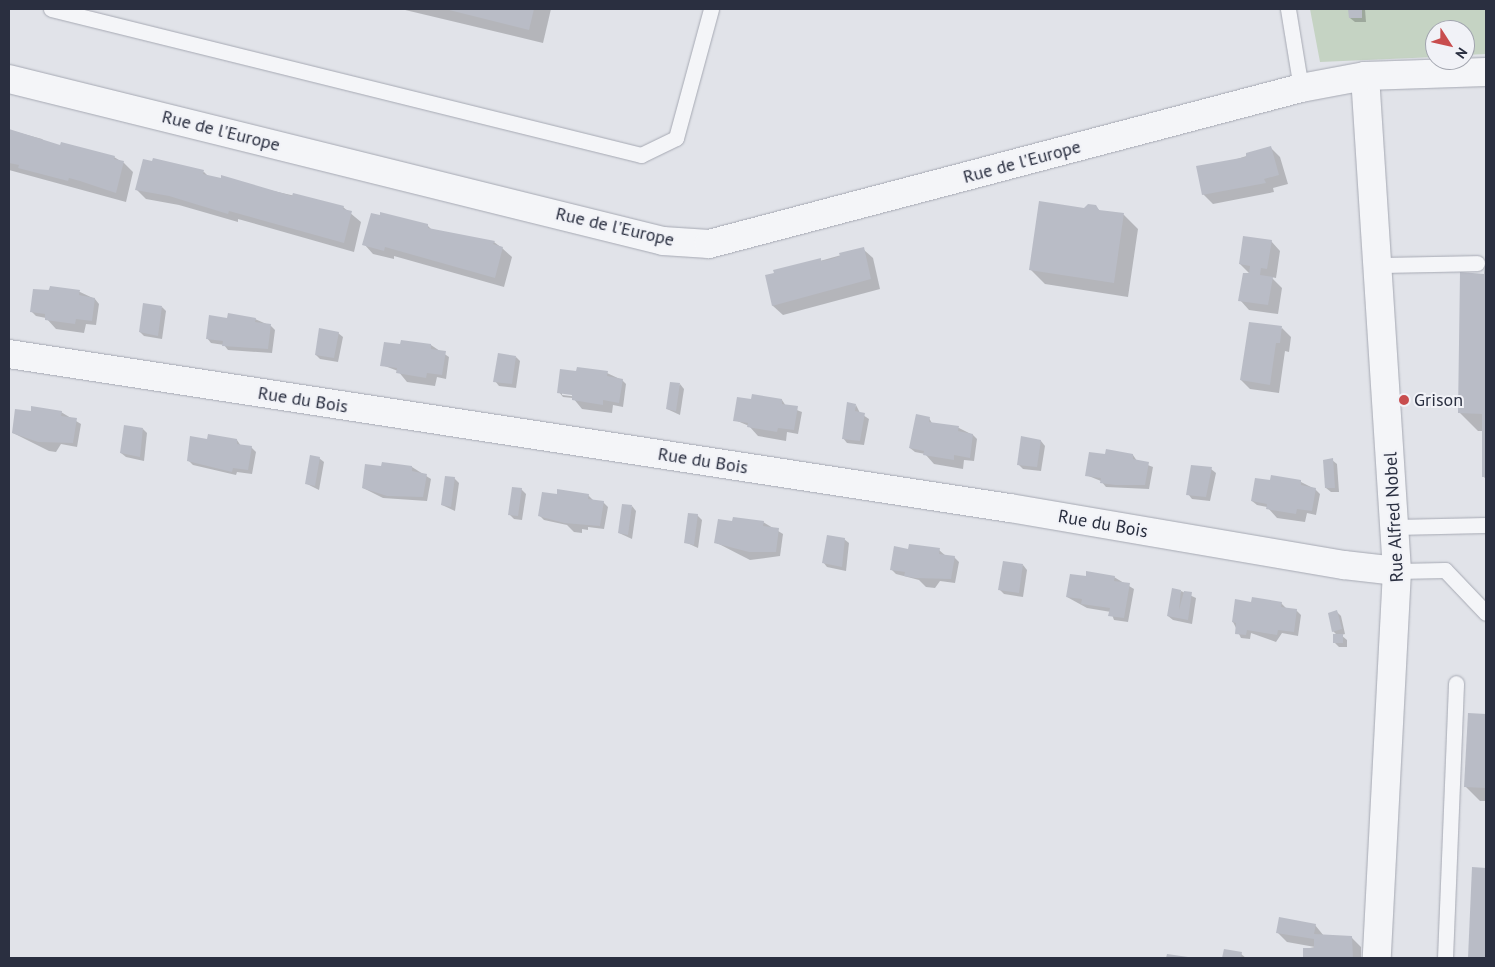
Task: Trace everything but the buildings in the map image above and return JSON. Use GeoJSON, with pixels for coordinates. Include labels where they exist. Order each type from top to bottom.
{"type":"FeatureCollection","features":[{"type":"Feature","properties":{"kind":"street","name":"Rue de l'Europe"},"geometry":{"type":"LineString","coordinates":[[9,79],[663,241],[708,244],[1301,88],[1365,76],[1486,72]]}},
{"type":"Feature","properties":{"kind":"street","name":"Rue Alfred Nobel"},"geometry":{"type":"LineString","coordinates":[[1365,76],[1397,571],[1377,958]]}},
{"type":"Feature","properties":{"kind":"street","name":"Rue du Bois"},"geometry":{"type":"LineString","coordinates":[[9,354],[1010,508],[1344,565],[1397,571]]}},
{"type":"Feature","properties":{"kind":"lane"},"geometry":{"type":"LineString","coordinates":[[51,9],[642,155],[676,138],[711,9]]}},
{"type":"Feature","properties":{"kind":"lane"},"geometry":{"type":"LineString","coordinates":[[1288,9],[1301,88]]}},
{"type":"Feature","properties":{"kind":"lane"},"geometry":{"type":"LineString","coordinates":[[1377,265],[1477,263]]}},
{"type":"Feature","properties":{"kind":"lane"},"geometry":{"type":"LineString","coordinates":[[1395,527],[1486,525]]}},
{"type":"Feature","properties":{"kind":"lane"},"geometry":{"type":"LineString","coordinates":[[1397,571],[1445,570],[1486,613]]}},
{"type":"Feature","properties":{"kind":"lane"},"geometry":{"type":"LineString","coordinates":[[1445,958],[1456,683]]}},
{"type":"Feature","properties":{"kind":"green space"},"geometry":{"type":"Polygon","coordinates":[[[1310,9],[1486,9],[1486,54],[1475,55],[1475,20],[1425,20],[1425,57],[1320,62],[1310,9]]]}},
{"type":"Feature","properties":{"kind":"place","name":"Grison"},"geometry":{"type":"Point","coordinates":[1404,400]}}]}
